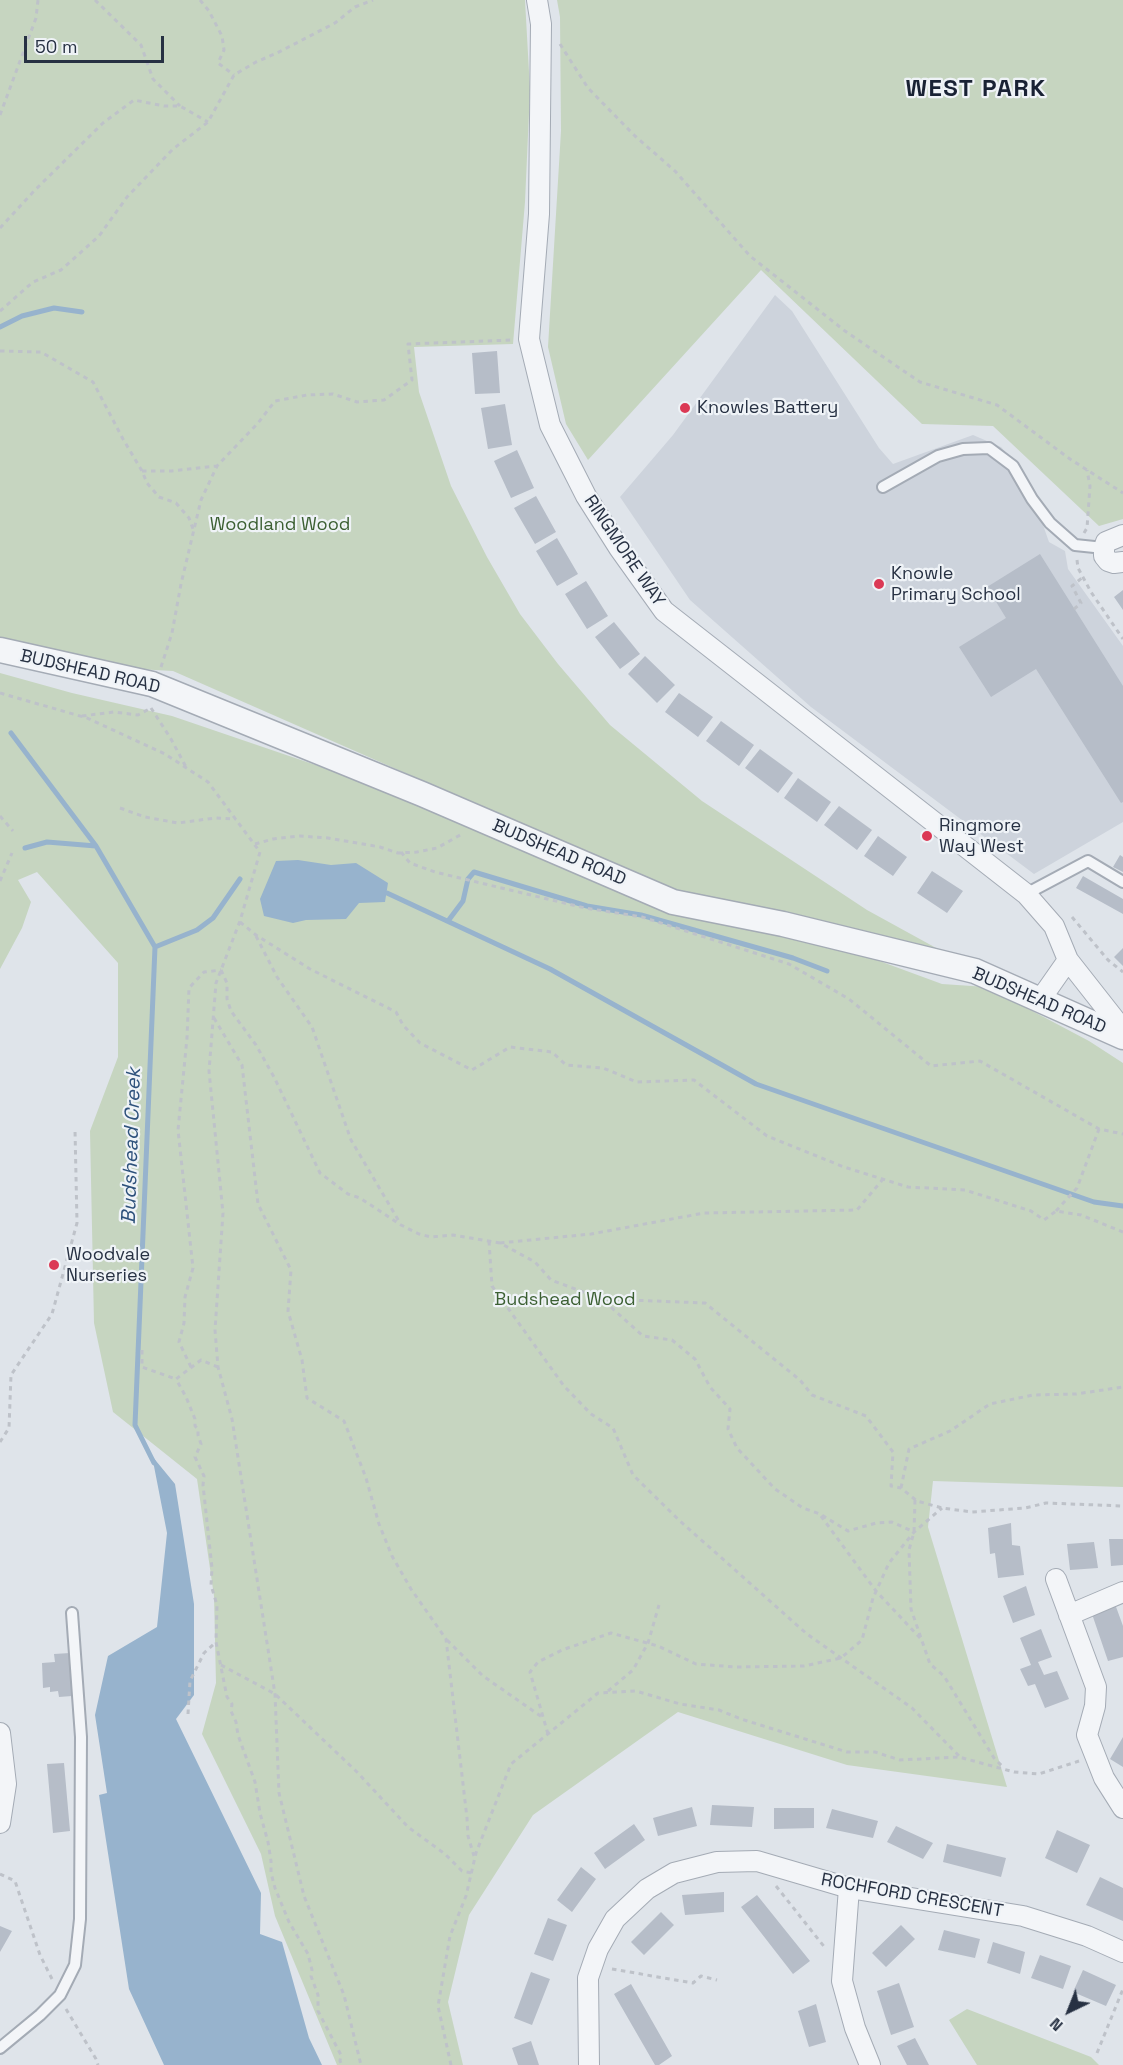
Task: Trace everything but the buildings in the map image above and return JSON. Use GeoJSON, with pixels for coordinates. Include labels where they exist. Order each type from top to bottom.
{"type":"FeatureCollection","features":[{"type":"Feature","properties":{"kind":"street","name":"RINGMORE WAY"},"geometry":{"type":"LineString","coordinates":[[537,0],[541,24],[539,214],[529,339],[550,425],[586,496],[619,548],[664,611],[1026,894],[1054,926],[1068,960],[1123,1030]]}},
{"type":"Feature","properties":{"kind":"street"},"geometry":{"type":"LineString","coordinates":[[1123,535],[1106,542],[1104,548],[1104,556],[1108,561],[1123,562]]}},
{"type":"Feature","properties":{"kind":"street","name":"BUDSHEAD ROAD"},"geometry":{"type":"LineString","coordinates":[[0,650],[154,697],[485,821],[673,902],[783,924],[975,971],[1123,1037]]}},
{"type":"Feature","properties":{"kind":"street"},"geometry":{"type":"LineString","coordinates":[[1040,1000],[1068,960]]}},
{"type":"Feature","properties":{"kind":"street"},"geometry":{"type":"LineString","coordinates":[[1056,1579],[1096,1687],[1095,1706],[1087,1735],[1104,1778],[1123,1808]]}},
{"type":"Feature","properties":{"kind":"street"},"geometry":{"type":"LineString","coordinates":[[1069,1615],[1123,1592]]}},
{"type":"Feature","properties":{"kind":"street"},"geometry":{"type":"LineString","coordinates":[[0,1733],[6,1784],[0,1823]]}},
{"type":"Feature","properties":{"kind":"street","name":"ROCHFORD CRESCENT"},"geometry":{"type":"LineString","coordinates":[[589,2065],[588,1978],[598,1949],[615,1919],[646,1889],[674,1873],[717,1862],[757,1861],[849,1888],[1023,1916],[1087,1936],[1123,1952]]}},
{"type":"Feature","properties":{"kind":"street"},"geometry":{"type":"LineString","coordinates":[[849,1888],[842,1981],[855,2028],[870,2065]]}},
{"type":"Feature","properties":{"kind":"lane"},"geometry":{"type":"LineString","coordinates":[[883,487],[938,456],[963,449],[989,448],[1013,466],[1032,499],[1050,523],[1075,545],[1104,548]]}},
{"type":"Feature","properties":{"kind":"lane"},"geometry":{"type":"LineString","coordinates":[[1026,894],[1088,861],[1123,882]]}},
{"type":"Feature","properties":{"kind":"lane"},"geometry":{"type":"LineString","coordinates":[[0,2048],[60,1995],[75,1965],[80,1919],[81,1737],[72,1613]]}},
{"type":"Feature","properties":{"kind":"path"},"geometry":{"type":"LineString","coordinates":[[0,114],[36,18],[38,0]]}},
{"type":"Feature","properties":{"kind":"path"},"geometry":{"type":"LineString","coordinates":[[95,0],[141,45],[153,79],[180,106],[208,122]]}},
{"type":"Feature","properties":{"kind":"path"},"geometry":{"type":"LineString","coordinates":[[200,0],[209,11],[222,36],[224,50],[218,63],[234,75]]}},
{"type":"Feature","properties":{"kind":"path"},"geometry":{"type":"LineString","coordinates":[[0,311],[33,282],[61,270],[99,236],[127,197],[173,149],[208,122],[234,75],[335,23],[355,7],[373,0]]}},
{"type":"Feature","properties":{"kind":"path"},"geometry":{"type":"LineString","coordinates":[[558,41],[588,88],[635,136],[675,171],[750,256],[845,331],[920,382],[997,405],[1123,493]]}},
{"type":"Feature","properties":{"kind":"path"},"geometry":{"type":"LineString","coordinates":[[0,228],[103,123],[134,100],[164,106],[180,106]]}},
{"type":"Feature","properties":{"kind":"path"},"geometry":{"type":"LineString","coordinates":[[80,717],[114,712],[138,715],[154,697],[172,633],[201,500],[217,466],[258,423],[275,401],[307,395],[333,394],[357,402],[384,400],[412,380],[408,344],[529,339]]}},
{"type":"Feature","properties":{"kind":"path"},"geometry":{"type":"LineString","coordinates":[[0,351],[41,352],[93,382],[147,483],[159,497],[176,503],[189,518],[194,531]]}},
{"type":"Feature","properties":{"kind":"path"},"geometry":{"type":"LineString","coordinates":[[142,471],[171,471],[217,466]]}},
{"type":"Feature","properties":{"kind":"path"},"geometry":{"type":"LineString","coordinates":[[1087,470],[1090,486],[1087,528],[1075,545],[1078,568],[1123,639]]}},
{"type":"Feature","properties":{"kind":"path"},"geometry":{"type":"LineString","coordinates":[[1074,609],[1081,603],[1072,586],[1083,577]]}},
{"type":"Feature","properties":{"kind":"path"},"geometry":{"type":"LineString","coordinates":[[0,693],[80,717],[165,754],[208,782],[260,852],[240,921],[216,983],[209,1071],[223,1213],[215,1330],[218,1366],[232,1419],[275,1694],[279,1793],[304,1896],[344,1995],[361,2065]]}},
{"type":"Feature","properties":{"kind":"path"},"geometry":{"type":"LineString","coordinates":[[154,697],[171,739],[187,768]]}},
{"type":"Feature","properties":{"kind":"path"},"geometry":{"type":"LineString","coordinates":[[120,808],[145,817],[178,823],[215,818],[236,819]]}},
{"type":"Feature","properties":{"kind":"path"},"geometry":{"type":"LineString","coordinates":[[0,816],[13,831]]}},
{"type":"Feature","properties":{"kind":"path"},"geometry":{"type":"LineString","coordinates":[[255,844],[273,838],[309,837],[328,838],[401,852],[417,852],[437,848],[485,821]]}},
{"type":"Feature","properties":{"kind":"path"},"geometry":{"type":"LineString","coordinates":[[401,852],[410,863],[435,872],[585,908],[642,917],[789,964],[849,999],[931,1066],[980,1061],[1098,1129],[1123,1134]]}},
{"type":"Feature","properties":{"kind":"path"},"geometry":{"type":"LineString","coordinates":[[0,881],[12,853]]}},
{"type":"Feature","properties":{"kind":"path"},"geometry":{"type":"LineString","coordinates":[[1064,910],[1108,960],[1123,972]]}},
{"type":"Feature","properties":{"kind":"path"},"geometry":{"type":"LineString","coordinates":[[240,921],[256,935],[310,969],[396,1012],[403,1025],[420,1043],[472,1070],[510,1047],[552,1052],[566,1065],[603,1068],[637,1082],[694,1080],[767,1136],[844,1167],[908,1187],[965,1190],[1030,1211],[1044,1220],[1056,1211],[1077,1188],[1098,1129]]}},
{"type":"Feature","properties":{"kind":"path"},"geometry":{"type":"LineString","coordinates":[[256,935],[277,977],[312,1027],[351,1140],[400,1225]]}},
{"type":"Feature","properties":{"kind":"path"},"geometry":{"type":"LineString","coordinates":[[221,970],[227,983],[227,999],[231,1011],[256,1045],[274,1077],[320,1173],[348,1194],[370,1204],[400,1225],[431,1237],[453,1235],[500,1243],[591,1234],[704,1213],[857,1210],[883,1179]]}},
{"type":"Feature","properties":{"kind":"path"},"geometry":{"type":"LineString","coordinates":[[191,1367],[179,1342],[184,1323],[185,1297],[193,1268],[178,1130],[187,1038],[189,987],[204,972],[221,970]]}},
{"type":"Feature","properties":{"kind":"path"},"geometry":{"type":"LineString","coordinates":[[213,1017],[242,1065],[258,1204],[291,1270],[288,1311],[302,1360],[307,1398],[344,1420],[366,1478],[379,1524],[393,1556],[411,1589],[446,1639],[483,1676],[518,1698],[543,1718]]}},
{"type":"Feature","properties":{"kind":"path"},"geometry":{"type":"LineString","coordinates":[[0,1442],[9,1428],[11,1375],[52,1314],[77,1223],[75,1130]]}},
{"type":"Feature","properties":{"kind":"path"},"geometry":{"type":"LineString","coordinates":[[1056,1211],[1081,1215],[1123,1232]]}},
{"type":"Feature","properties":{"kind":"path"},"geometry":{"type":"LineString","coordinates":[[489,1241],[492,1286],[564,1386],[591,1414],[613,1428],[633,1475],[680,1521],[807,1634],[912,1708],[961,1758]]}},
{"type":"Feature","properties":{"kind":"path"},"geometry":{"type":"LineString","coordinates":[[500,1243],[535,1262],[551,1280],[602,1299],[705,1303],[800,1380],[812,1395],[866,1416],[893,1452],[891,1486],[901,1488],[915,1500],[942,1508],[972,1512],[1025,1508],[1046,1503],[1123,1506]]}},
{"type":"Feature","properties":{"kind":"path"},"geometry":{"type":"LineString","coordinates":[[602,1299],[643,1336],[672,1340],[695,1359],[710,1387],[729,1409],[728,1429],[737,1448],[775,1490],[803,1508],[820,1514],[848,1530],[876,1523],[892,1522],[914,1532]]}},
{"type":"Feature","properties":{"kind":"path"},"geometry":{"type":"LineString","coordinates":[[142,1350],[142,1367],[176,1379],[186,1397],[198,1429],[201,1444],[195,1456],[204,1476],[212,1568],[211,1585],[217,1605],[216,1642],[227,1697],[232,1704],[231,1711],[238,1735],[255,1782],[275,1888],[289,1922],[308,1954],[312,1970],[311,1976],[318,1995],[318,2011],[341,2055],[342,2065]]}},
{"type":"Feature","properties":{"kind":"path"},"geometry":{"type":"LineString","coordinates":[[176,1379],[201,1360],[218,1366]]}},
{"type":"Feature","properties":{"kind":"path"},"geometry":{"type":"LineString","coordinates":[[901,1488],[909,1449],[950,1431],[990,1404],[1033,1395],[1076,1394],[1123,1387]]}},
{"type":"Feature","properties":{"kind":"path"},"geometry":{"type":"LineString","coordinates":[[915,1500],[914,1532],[909,1550],[911,1609],[930,1664],[944,1676],[994,1758],[1005,1768]]}},
{"type":"Feature","properties":{"kind":"path"},"geometry":{"type":"LineString","coordinates":[[548,1734],[530,1672],[538,1662],[562,1650],[611,1633],[658,1646],[696,1664],[736,1667],[804,1666],[842,1658],[862,1640],[876,1591],[889,1563],[914,1532],[942,1508]]}},
{"type":"Feature","properties":{"kind":"path"},"geometry":{"type":"LineString","coordinates":[[820,1514],[876,1591],[922,1641]]}},
{"type":"Feature","properties":{"kind":"path"},"geometry":{"type":"LineString","coordinates":[[606,1693],[633,1670],[648,1643],[659,1605]]}},
{"type":"Feature","properties":{"kind":"path"},"geometry":{"type":"LineString","coordinates":[[446,1639],[468,1818],[468,1836],[475,1857]]}},
{"type":"Feature","properties":{"kind":"path"},"geometry":{"type":"LineString","coordinates":[[188,1714],[190,1680],[204,1653],[216,1642]]}},
{"type":"Feature","properties":{"kind":"path"},"geometry":{"type":"LineString","coordinates":[[221,1665],[275,1694],[357,1772],[408,1827],[445,1854],[462,1871],[472,1873]]}},
{"type":"Feature","properties":{"kind":"path"},"geometry":{"type":"LineString","coordinates":[[451,2065],[438,2006],[450,1936],[466,1896],[475,1857],[511,1764],[598,1693],[636,1691],[680,1704],[719,1710],[847,1752],[875,1752],[900,1760],[961,1758],[1014,1772],[1040,1774],[1096,1758]]}},
{"type":"Feature","properties":{"kind":"path"},"geometry":{"type":"LineString","coordinates":[[0,1874],[15,1881],[40,1955],[70,2017],[98,2065]]}},
{"type":"Feature","properties":{"kind":"path"},"geometry":{"type":"LineString","coordinates":[[777,1888],[816,1937]]}},
{"type":"Feature","properties":{"kind":"path"},"geometry":{"type":"LineString","coordinates":[[592,1966],[693,1983],[701,1976],[717,1980]]}},
{"type":"Feature","properties":{"kind":"path"},"geometry":{"type":"LineString","coordinates":[[1097,2053],[1123,1989]]}},
{"type":"Feature","properties":{"kind":"shaded area","name":"Knowle Primary School"},"geometry":{"type":"Polygon","coordinates":[[[775,295],[792,311],[879,448],[893,464],[973,435],[1001,447],[1025,474],[1049,542],[1065,551],[1068,569],[1123,646],[1123,822],[1034,874],[811,707],[690,600],[620,497],[673,435],[775,295]]]}},
{"type":"Feature","properties":{"kind":"green space","name":"Woodland Wood"},"geometry":{"type":"Polygon","coordinates":[[[0,0],[525,0],[530,90],[525,202],[513,344],[414,347],[419,392],[451,486],[487,557],[520,614],[558,664],[610,725],[702,801],[867,910],[938,949],[873,937],[669,889],[173,671],[119,668],[0,640],[0,0]]]}},
{"type":"Feature","properties":{"kind":"green space"},"geometry":{"type":"Polygon","coordinates":[[[557,0],[1123,0],[1123,519],[1099,526],[993,426],[922,424],[761,270],[588,460],[566,424],[548,347],[561,131],[560,17],[557,0]]]}},
{"type":"Feature","properties":{"kind":"green space","name":"Budshead Wood"},"geometry":{"type":"Polygon","coordinates":[[[0,673],[72,693],[172,716],[386,789],[464,825],[486,829],[817,938],[942,984],[987,987],[1089,1041],[1123,1063],[1123,1487],[933,1481],[928,1527],[1007,1787],[847,1765],[678,1712],[533,1815],[469,1915],[448,2002],[463,2065],[337,2065],[275,1916],[261,1854],[202,1734],[216,1683],[214,1596],[197,1479],[113,1412],[94,1323],[90,1131],[118,1057],[118,963],[37,872],[18,880],[31,902],[22,928],[0,969],[0,673]]]}},
{"type":"Feature","properties":{"kind":"green space"},"geometry":{"type":"Polygon","coordinates":[[[967,2009],[1091,2057],[1099,2065],[977,2065],[949,2020],[967,2009]]]}},
{"type":"Feature","properties":{"kind":"water"},"geometry":{"type":"Polygon","coordinates":[[[298,860],[331,865],[356,863],[388,883],[385,902],[359,903],[346,919],[306,920],[293,923],[264,916],[260,899],[276,861],[298,860]]]}},
{"type":"Feature","properties":{"kind":"water"},"geometry":{"type":"Polygon","coordinates":[[[152,1456],[175,1484],[194,1604],[194,1695],[176,1719],[261,1893],[260,1934],[282,1942],[309,2038],[322,2065],[164,2065],[129,1989],[99,1795],[107,1793],[95,1715],[108,1656],[157,1627],[167,1533],[152,1456]]]}},
{"type":"Feature","properties":{"kind":"waterway"},"geometry":{"type":"LineString","coordinates":[[0,327],[22,316],[54,308],[82,312]]}},
{"type":"Feature","properties":{"kind":"waterway","name":"Budshead Creek"},"geometry":{"type":"LineString","coordinates":[[11,733],[96,846],[155,947],[135,1425],[154,1463]]}},
{"type":"Feature","properties":{"kind":"waterway"},"geometry":{"type":"LineString","coordinates":[[25,848],[47,842],[96,846]]}},
{"type":"Feature","properties":{"kind":"waterway"},"geometry":{"type":"LineString","coordinates":[[448,921],[463,901],[468,879],[474,872],[587,906],[641,915],[793,958],[827,971]]}},
{"type":"Feature","properties":{"kind":"waterway"},"geometry":{"type":"LineString","coordinates":[[155,947],[197,930],[213,918],[240,879]]}},
{"type":"Feature","properties":{"kind":"waterway"},"geometry":{"type":"LineString","coordinates":[[387,893],[550,969],[756,1084],[1094,1202],[1123,1206]]}},
{"type":"Feature","properties":{"kind":"place","name":"Knowles Battery"},"geometry":{"type":"Point","coordinates":[685,408]}},
{"type":"Feature","properties":{"kind":"place","name":"Knowle Primary School"},"geometry":{"type":"Point","coordinates":[879,584]}},
{"type":"Feature","properties":{"kind":"place","name":"Ringmore Way West"},"geometry":{"type":"Point","coordinates":[927,836]}},
{"type":"Feature","properties":{"kind":"place","name":"Woodvale Nurseries"},"geometry":{"type":"Point","coordinates":[54,1265]}},
{"type":"Feature","properties":{"kind":"district","name":"WEST PARK"},"geometry":{"type":"Point","coordinates":[976,89]}}]}
